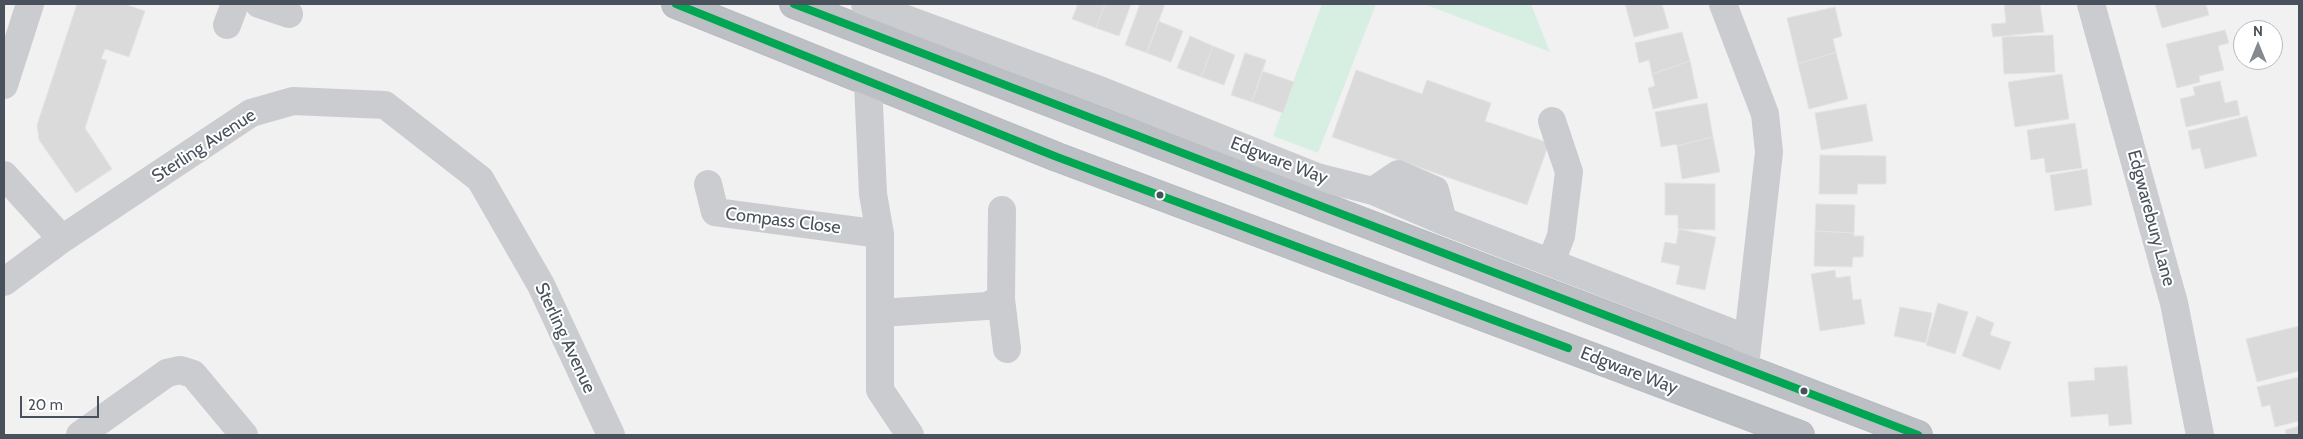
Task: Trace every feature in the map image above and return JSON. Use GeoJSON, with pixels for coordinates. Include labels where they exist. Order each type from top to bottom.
{"type":"FeatureCollection","features":[{"type":"Feature","properties":{"kind":"highway","name":"Edgware Way"},"geometry":{"type":"LineString","coordinates":[[676,4],[868,83],[1057,157],[1800,435]]}},
{"type":"Feature","properties":{"kind":"highway","name":"Edgware Way"},"geometry":{"type":"LineString","coordinates":[[794,4],[1744,370],[1918,435]]}},
{"type":"Feature","properties":{"kind":"street"},"geometry":{"type":"LineString","coordinates":[[4,84],[30,4]]}},
{"type":"Feature","properties":{"kind":"street"},"geometry":{"type":"LineString","coordinates":[[259,4],[289,14]]}},
{"type":"Feature","properties":{"kind":"street","name":"Edgware Way"},"geometry":{"type":"LineString","coordinates":[[865,4],[1102,91],[1317,177],[1373,191],[1398,174],[1435,190],[1443,221],[1551,262]]}},
{"type":"Feature","properties":{"kind":"street"},"geometry":{"type":"LineString","coordinates":[[1723,4],[1765,114],[1769,152],[1744,370]]}},
{"type":"Feature","properties":{"kind":"street","name":"Edgwarebury Lane"},"geometry":{"type":"LineString","coordinates":[[2091,4],[2174,303],[2200,435]]}},
{"type":"Feature","properties":{"kind":"street"},"geometry":{"type":"LineString","coordinates":[[868,83],[873,194],[880,234],[880,390],[910,435]]}},
{"type":"Feature","properties":{"kind":"street","name":"Sterling Avenue"},"geometry":{"type":"LineString","coordinates":[[4,282],[62,240],[251,112],[293,101],[385,105],[480,180],[541,284],[610,435]]}},
{"type":"Feature","properties":{"kind":"street"},"geometry":{"type":"LineString","coordinates":[[1552,121],[1569,172],[1561,236],[1551,262],[1748,339]]}},
{"type":"Feature","properties":{"kind":"street"},"geometry":{"type":"LineString","coordinates":[[4,175],[62,240]]}},
{"type":"Feature","properties":{"kind":"street","name":"Compass Close"},"geometry":{"type":"LineString","coordinates":[[708,184],[714,212],[880,234]]}},
{"type":"Feature","properties":{"kind":"street"},"geometry":{"type":"LineString","coordinates":[[1002,210],[1001,299],[1007,349]]}},
{"type":"Feature","properties":{"kind":"street"},"geometry":{"type":"LineString","coordinates":[[880,314],[987,306],[1001,299]]}},
{"type":"Feature","properties":{"kind":"street"},"geometry":{"type":"LineString","coordinates":[[80,435],[166,373],[180,370],[193,374],[244,435]]}},
{"type":"Feature","properties":{"kind":"green space"},"geometry":{"type":"Polygon","coordinates":[[[1322,4],[1376,4],[1318,153],[1273,136],[1322,4]]]}},
{"type":"Feature","properties":{"kind":"green space"},"geometry":{"type":"Polygon","coordinates":[[[1424,4],[1531,4],[1550,52],[1424,4]]]}},
{"type":"Feature","properties":{"kind":"building"},"geometry":{"type":"Polygon","coordinates":[[[77,4],[124,4],[145,11],[129,57],[105,49],[101,59],[107,60],[85,128],[112,169],[76,193],[39,140],[37,125],[77,4]]]}},
{"type":"Feature","properties":{"kind":"building"},"geometry":{"type":"Polygon","coordinates":[[[1078,4],[1105,4],[1096,28],[1072,19],[1078,4]]]}},
{"type":"Feature","properties":{"kind":"building"},"geometry":{"type":"Polygon","coordinates":[[[1105,4],[1131,4],[1119,36],[1096,28],[1105,4]]]}},
{"type":"Feature","properties":{"kind":"building"},"geometry":{"type":"Polygon","coordinates":[[[1140,4],[1165,4],[1147,53],[1125,45],[1140,4]]]}},
{"type":"Feature","properties":{"kind":"building"},"geometry":{"type":"Polygon","coordinates":[[[1625,4],[1662,4],[1669,28],[1634,37],[1625,4]]]}},
{"type":"Feature","properties":{"kind":"building"},"geometry":{"type":"Polygon","coordinates":[[[2004,4],[2040,4],[2044,32],[1993,37],[1991,24],[2006,23],[2004,4]]]}},
{"type":"Feature","properties":{"kind":"building"},"geometry":{"type":"Polygon","coordinates":[[[2155,4],[2206,4],[2209,15],[2162,28],[2155,4]]]}},
{"type":"Feature","properties":{"kind":"building"},"geometry":{"type":"Polygon","coordinates":[[[1835,7],[1842,36],[1833,39],[1836,52],[1798,64],[1787,18],[1835,7]]]}},
{"type":"Feature","properties":{"kind":"building"},"geometry":{"type":"Polygon","coordinates":[[[1158,21],[1183,31],[1171,62],[1147,53],[1158,21]]]}},
{"type":"Feature","properties":{"kind":"building"},"geometry":{"type":"Polygon","coordinates":[[[2225,30],[2229,43],[2218,46],[2224,70],[2199,76],[2200,82],[2177,88],[2166,44],[2225,30]]]}},
{"type":"Feature","properties":{"kind":"building"},"geometry":{"type":"Polygon","coordinates":[[[1682,32],[1690,61],[1652,74],[1649,60],[1639,63],[1635,43],[1682,32]]]}},
{"type":"Feature","properties":{"kind":"building"},"geometry":{"type":"Polygon","coordinates":[[[2053,35],[2055,72],[2004,74],[2002,37],[2053,35]]]}},
{"type":"Feature","properties":{"kind":"building"},"geometry":{"type":"Polygon","coordinates":[[[1190,36],[1213,46],[1201,77],[1177,68],[1190,36]]]}},
{"type":"Feature","properties":{"kind":"building"},"geometry":{"type":"Polygon","coordinates":[[[1213,46],[1235,55],[1224,85],[1201,77],[1213,46]]]}},
{"type":"Feature","properties":{"kind":"building"},"geometry":{"type":"Polygon","coordinates":[[[1836,52],[1848,99],[1809,109],[1798,64],[1836,52]]]}},
{"type":"Feature","properties":{"kind":"building"},"geometry":{"type":"Polygon","coordinates":[[[1245,53],[1266,60],[1252,102],[1231,95],[1245,53]]]}},
{"type":"Feature","properties":{"kind":"building"},"geometry":{"type":"Polygon","coordinates":[[[1690,61],[1698,98],[1653,109],[1648,88],[1655,86],[1652,74],[1690,61]]]}},
{"type":"Feature","properties":{"kind":"building"},"geometry":{"type":"Polygon","coordinates":[[[1356,70],[1422,94],[1427,80],[1491,103],[1485,121],[1549,143],[1527,205],[1332,137],[1356,70]]]}},
{"type":"Feature","properties":{"kind":"building"},"geometry":{"type":"Polygon","coordinates":[[[1262,71],[1294,82],[1283,113],[1252,102],[1262,71]]]}},
{"type":"Feature","properties":{"kind":"building"},"geometry":{"type":"Polygon","coordinates":[[[2062,74],[2069,119],[2015,127],[2008,82],[2062,74]]]}},
{"type":"Feature","properties":{"kind":"building"},"geometry":{"type":"Polygon","coordinates":[[[2220,81],[2225,103],[2237,100],[2240,115],[2186,127],[2180,99],[2195,95],[2193,87],[2220,81]]]}},
{"type":"Feature","properties":{"kind":"building"},"geometry":{"type":"Polygon","coordinates":[[[1707,103],[1713,137],[1677,146],[1676,144],[1661,147],[1655,112],[1707,103]]]}},
{"type":"Feature","properties":{"kind":"building"},"geometry":{"type":"Polygon","coordinates":[[[1866,104],[1873,141],[1821,150],[1815,113],[1866,104]]]}},
{"type":"Feature","properties":{"kind":"building"},"geometry":{"type":"Polygon","coordinates":[[[2247,116],[2257,156],[2205,169],[2200,148],[2192,150],[2188,131],[2247,116]]]}},
{"type":"Feature","properties":{"kind":"building"},"geometry":{"type":"Polygon","coordinates":[[[2075,123],[2082,168],[2046,173],[2044,158],[2031,160],[2027,130],[2075,123]]]}},
{"type":"Feature","properties":{"kind":"building"},"geometry":{"type":"Polygon","coordinates":[[[1713,137],[1720,172],[1682,179],[1677,146],[1713,137]]]}},
{"type":"Feature","properties":{"kind":"building"},"geometry":{"type":"Polygon","coordinates":[[[1820,155],[1886,156],[1886,184],[1858,184],[1857,194],[1819,194],[1820,155]]]}},
{"type":"Feature","properties":{"kind":"building"},"geometry":{"type":"Polygon","coordinates":[[[2087,169],[2092,205],[2055,211],[2050,175],[2087,169]]]}},
{"type":"Feature","properties":{"kind":"building"},"geometry":{"type":"Polygon","coordinates":[[[1665,183],[1715,184],[1715,230],[1678,229],[1678,215],[1665,215],[1665,183]]]}},
{"type":"Feature","properties":{"kind":"building"},"geometry":{"type":"Polygon","coordinates":[[[1816,204],[1855,205],[1854,233],[1815,231],[1816,204]]]}},
{"type":"Feature","properties":{"kind":"building"},"geometry":{"type":"Polygon","coordinates":[[[1679,229],[1716,237],[1705,290],[1676,284],[1680,266],[1661,262],[1665,242],[1676,244],[1679,229]]]}},
{"type":"Feature","properties":{"kind":"building"},"geometry":{"type":"Polygon","coordinates":[[[1815,231],[1854,233],[1854,236],[1864,236],[1863,257],[1853,257],[1852,267],[1814,266],[1815,231]]]}},
{"type":"Feature","properties":{"kind":"building"},"geometry":{"type":"Polygon","coordinates":[[[1835,270],[1836,278],[1850,276],[1853,300],[1861,299],[1865,324],[1820,331],[1811,274],[1835,270]]]}},
{"type":"Feature","properties":{"kind":"building"},"geometry":{"type":"Polygon","coordinates":[[[1938,303],[1968,312],[1955,354],[1926,345],[1938,303]]]}},
{"type":"Feature","properties":{"kind":"building"},"geometry":{"type":"Polygon","coordinates":[[[1900,307],[1932,313],[1926,343],[1894,336],[1900,307]]]}},
{"type":"Feature","properties":{"kind":"building"},"geometry":{"type":"Polygon","coordinates":[[[1977,316],[1994,323],[1990,335],[2011,342],[2000,370],[1962,356],[1977,316]]]}},
{"type":"Feature","properties":{"kind":"building"},"geometry":{"type":"Polygon","coordinates":[[[2299,326],[2299,371],[2257,382],[2246,339],[2299,326]]]}},
{"type":"Feature","properties":{"kind":"building"},"geometry":{"type":"Polygon","coordinates":[[[2127,366],[2132,424],[2109,426],[2108,414],[2071,417],[2068,382],[2095,380],[2094,368],[2127,366]]]}},
{"type":"Feature","properties":{"kind":"building"},"geometry":{"type":"Polygon","coordinates":[[[2299,377],[2299,421],[2275,427],[2270,405],[2262,407],[2257,387],[2299,377]]]}},
{"type":"Feature","properties":{"kind":"building"},"geometry":{"type":"Polygon","coordinates":[[[2299,426],[2299,435],[2286,435],[2285,430],[2299,426]]]}},
{"type":"Feature","properties":{"kind":"transit line"},"geometry":{"type":"LineString","coordinates":[[676,4],[1057,157],[1568,348]]}},
{"type":"Feature","properties":{"kind":"transit line"},"geometry":{"type":"LineString","coordinates":[[794,4],[1918,435]]}}]}
